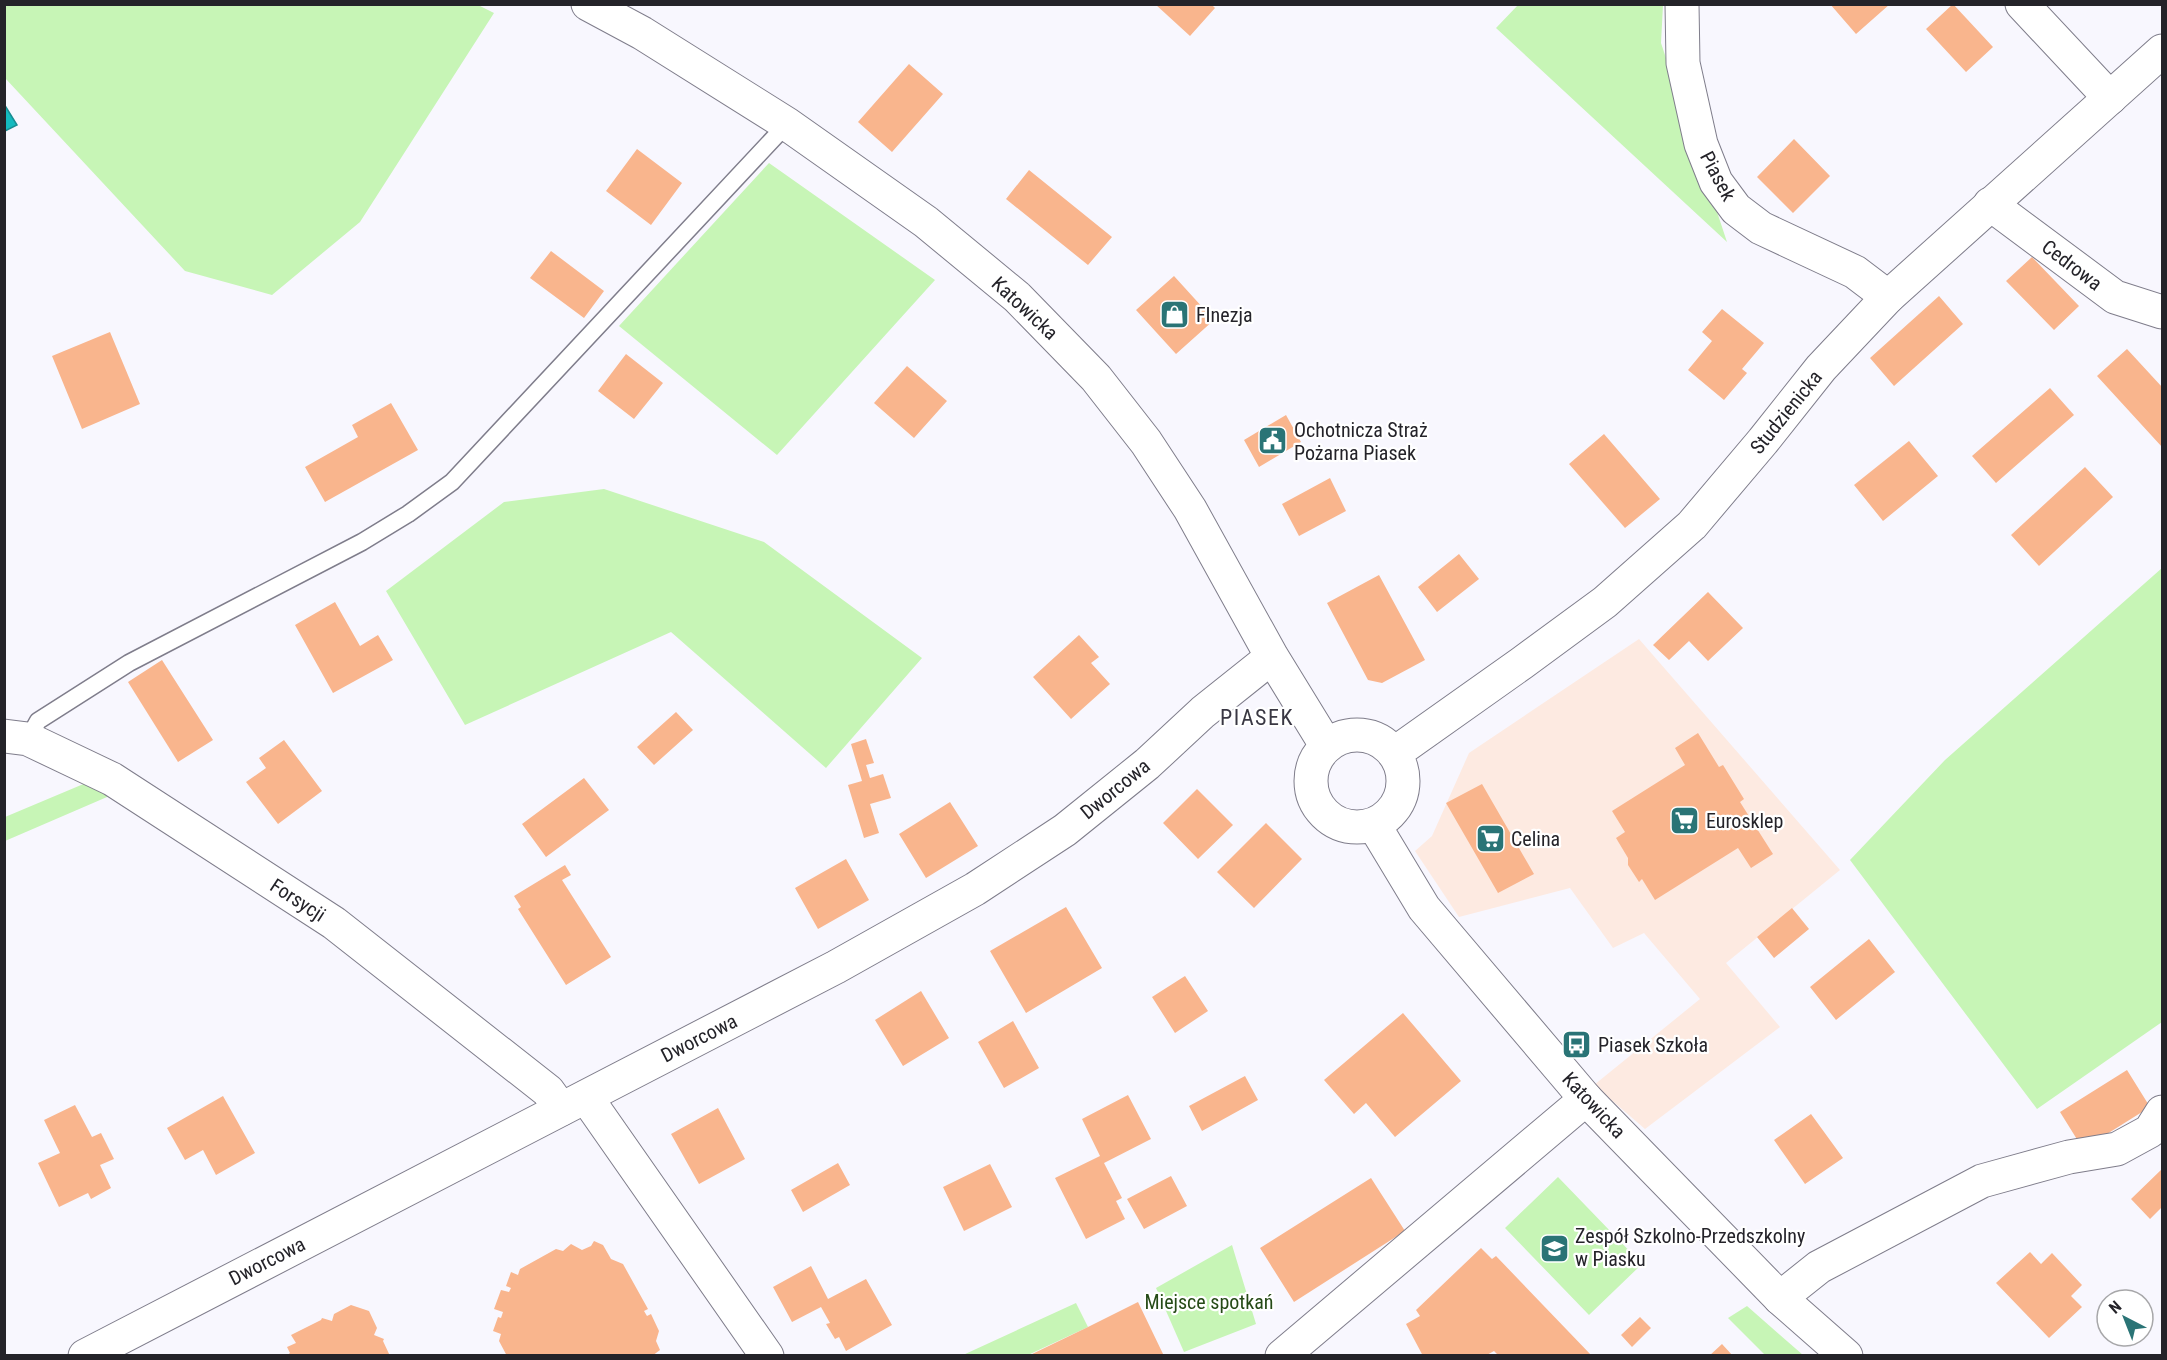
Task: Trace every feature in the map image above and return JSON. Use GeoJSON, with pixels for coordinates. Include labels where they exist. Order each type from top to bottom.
{"type":"FeatureCollection","features":[{"type":"Feature","properties":{"kind":"street","name":"Katowicka"},"geometry":{"type":"LineString","coordinates":[[588,4],[642,33],[787,124],[926,222],[1017,297],[1096,378],[1146,442],[1190,509],[1272,657],[1326,745]]}},
{"type":"Feature","properties":{"kind":"street","name":"Piasek"},"geometry":{"type":"LineString","coordinates":[[1682,4],[1683,63],[1701,144],[1716,182],[1736,209],[1761,228],[1855,272],[1888,297]]}},
{"type":"Feature","properties":{"kind":"street"},"geometry":{"type":"LineString","coordinates":[[2022,4],[2110,98]]}},
{"type":"Feature","properties":{"kind":"street","name":"Studzienicka"},"geometry":{"type":"LineString","coordinates":[[1395,753],[1605,602],[1692,525],[1821,368],[1888,297],[2163,51]]}},
{"type":"Feature","properties":{"kind":"street","name":"Cedrowa"},"geometry":{"type":"LineString","coordinates":[[1990,204],[2115,297],[2163,312]]}},
{"type":"Feature","properties":{"kind":"street","name":"Dworcowa"},"geometry":{"type":"LineString","coordinates":[[85,1356],[836,967],[975,889],[1065,830],[1147,764],[1203,712],[1272,657]]}},
{"type":"Feature","properties":{"kind":"street"},"geometry":{"type":"LineString","coordinates":[[1366,735],[1381,741],[1395,753],[1403,776],[1401,796],[1390,813],[1374,825],[1357,827],[1342,824],[1326,815],[1315,802],[1310,789],[1310,776],[1315,759],[1326,745],[1343,736],[1366,735]]}},
{"type":"Feature","properties":{"kind":"street","name":"Forsycji"},"geometry":{"type":"LineString","coordinates":[[16,738],[111,779],[334,923],[548,1091],[574,1103],[767,1356]]}},
{"type":"Feature","properties":{"kind":"street","name":"Katowicka"},"geometry":{"type":"LineString","coordinates":[[1374,825],[1424,908],[1586,1099],[1780,1298],[1846,1356]]}},
{"type":"Feature","properties":{"kind":"street"},"geometry":{"type":"LineString","coordinates":[[1282,1356],[1586,1099]]}},
{"type":"Feature","properties":{"kind":"street"},"geometry":{"type":"LineString","coordinates":[[1780,1298],[1819,1267],[1982,1181],[2069,1157],[2117,1149],[2150,1131],[2163,1112]]}},
{"type":"Feature","properties":{"kind":"lane"},"geometry":{"type":"LineString","coordinates":[[16,738],[38,721],[129,663],[362,542],[408,514],[452,482],[787,124]]}},
{"type":"Feature","properties":{"kind":"shaded area"},"geometry":{"type":"Polygon","coordinates":[[[1639,639],[1840,870],[1726,963],[1780,1027],[1645,1129],[1594,1085],[1700,999],[1644,933],[1613,948],[1570,888],[1459,917],[1415,851],[1432,836],[1469,753],[1639,639]]]}},
{"type":"Feature","properties":{"kind":"green space"},"geometry":{"type":"Polygon","coordinates":[[[476,4],[494,13],[360,222],[272,295],[185,271],[5,78],[5,5],[476,4]]]}},
{"type":"Feature","properties":{"kind":"green space"},"geometry":{"type":"Polygon","coordinates":[[[1518,5],[1663,5],[1661,43],[1727,242],[1496,28],[1518,5]]]}},
{"type":"Feature","properties":{"kind":"green space"},"geometry":{"type":"Polygon","coordinates":[[[769,163],[935,280],[777,455],[619,326],[769,163]]]}},
{"type":"Feature","properties":{"kind":"green space"},"geometry":{"type":"Polygon","coordinates":[[[604,489],[764,542],[922,658],[826,768],[671,632],[465,725],[386,591],[504,502],[604,489]]]}},
{"type":"Feature","properties":{"kind":"green space"},"geometry":{"type":"Polygon","coordinates":[[[2162,568],[2162,1022],[2037,1109],[1850,860],[1945,760],[2162,568]]]}},
{"type":"Feature","properties":{"kind":"green space"},"geometry":{"type":"Polygon","coordinates":[[[93,780],[114,794],[5,841],[5,817],[93,780]]]}},
{"type":"Feature","properties":{"kind":"green space"},"geometry":{"type":"Polygon","coordinates":[[[1558,1177],[1642,1264],[1589,1315],[1505,1228],[1558,1177]]]}},
{"type":"Feature","properties":{"kind":"green space","name":"Miejsce spotkań"},"geometry":{"type":"Polygon","coordinates":[[[1232,1245],[1256,1324],[1184,1352],[1156,1288],[1232,1245]]]}},
{"type":"Feature","properties":{"kind":"green space"},"geometry":{"type":"Polygon","coordinates":[[[1076,1303],[1088,1327],[1028,1355],[963,1355],[1076,1303]]]}},
{"type":"Feature","properties":{"kind":"green space"},"geometry":{"type":"Polygon","coordinates":[[[1747,1306],[1803,1355],[1765,1355],[1728,1318],[1747,1306]]]}},
{"type":"Feature","properties":{"kind":"water"},"geometry":{"type":"Polygon","coordinates":[[[4,104],[17,125],[5,131],[4,131],[4,104]]]}},
{"type":"Feature","properties":{"kind":"building"},"geometry":{"type":"Polygon","coordinates":[[[1155,4],[1211,4],[1215,8],[1190,36],[1155,4]]]}},
{"type":"Feature","properties":{"kind":"building"},"geometry":{"type":"Polygon","coordinates":[[[1830,4],[1890,4],[1856,34],[1830,4]]]}},
{"type":"Feature","properties":{"kind":"building"},"geometry":{"type":"Polygon","coordinates":[[[1953,4],[1993,47],[1966,72],[1926,29],[1953,4]]]}},
{"type":"Feature","properties":{"kind":"building"},"geometry":{"type":"Polygon","coordinates":[[[909,64],[943,94],[892,152],[858,122],[909,64]]]}},
{"type":"Feature","properties":{"kind":"building"},"geometry":{"type":"Polygon","coordinates":[[[1794,139],[1830,176],[1793,213],[1757,177],[1794,139]]]}},
{"type":"Feature","properties":{"kind":"building"},"geometry":{"type":"Polygon","coordinates":[[[637,149],[682,183],[651,225],[606,191],[637,149]]]}},
{"type":"Feature","properties":{"kind":"building"},"geometry":{"type":"Polygon","coordinates":[[[1029,170],[1112,237],[1088,265],[1006,199],[1029,170]]]}},
{"type":"Feature","properties":{"kind":"building"},"geometry":{"type":"Polygon","coordinates":[[[551,251],[604,291],[584,318],[530,278],[551,251]]]}},
{"type":"Feature","properties":{"kind":"building"},"geometry":{"type":"Polygon","coordinates":[[[2032,257],[2079,306],[2054,330],[2006,281],[2032,257]]]}},
{"type":"Feature","properties":{"kind":"building","name":"FInezja"},"geometry":{"type":"Polygon","coordinates":[[[1174,276],[1214,320],[1176,354],[1136,310],[1174,276]]]}},
{"type":"Feature","properties":{"kind":"building"},"geometry":{"type":"Polygon","coordinates":[[[1939,296],[1963,324],[1894,386],[1870,358],[1939,296]]]}},
{"type":"Feature","properties":{"kind":"building"},"geometry":{"type":"Polygon","coordinates":[[[1722,309],[1764,343],[1742,369],[1747,373],[1724,400],[1688,370],[1712,341],[1702,332],[1722,309]]]}},
{"type":"Feature","properties":{"kind":"building"},"geometry":{"type":"Polygon","coordinates":[[[110,332],[140,404],[82,429],[52,356],[110,332]]]}},
{"type":"Feature","properties":{"kind":"building"},"geometry":{"type":"Polygon","coordinates":[[[2127,349],[2162,387],[2162,447],[2097,376],[2127,349]]]}},
{"type":"Feature","properties":{"kind":"building"},"geometry":{"type":"Polygon","coordinates":[[[626,354],[663,383],[634,419],[598,391],[626,354]]]}},
{"type":"Feature","properties":{"kind":"building"},"geometry":{"type":"Polygon","coordinates":[[[907,366],[947,401],[914,438],[874,403],[907,366]]]}},
{"type":"Feature","properties":{"kind":"building"},"geometry":{"type":"Polygon","coordinates":[[[2050,388],[2074,415],[1996,483],[1972,456],[2050,388]]]}},
{"type":"Feature","properties":{"kind":"building"},"geometry":{"type":"Polygon","coordinates":[[[391,403],[418,450],[325,502],[305,467],[358,437],[352,425],[391,403]]]}},
{"type":"Feature","properties":{"kind":"building","name":"Ochotnicza Straż Pożarna Piasek"},"geometry":{"type":"Polygon","coordinates":[[[1286,415],[1301,442],[1259,467],[1244,440],[1286,415]]]}},
{"type":"Feature","properties":{"kind":"building"},"geometry":{"type":"Polygon","coordinates":[[[1604,434],[1660,499],[1625,528],[1569,464],[1604,434]]]}},
{"type":"Feature","properties":{"kind":"building"},"geometry":{"type":"Polygon","coordinates":[[[1909,441],[1938,476],[1883,521],[1854,485],[1909,441]]]}},
{"type":"Feature","properties":{"kind":"building"},"geometry":{"type":"Polygon","coordinates":[[[2085,467],[2113,497],[2039,566],[2011,535],[2085,467]]]}},
{"type":"Feature","properties":{"kind":"building"},"geometry":{"type":"Polygon","coordinates":[[[1330,478],[1346,511],[1299,536],[1282,504],[1330,478]]]}},
{"type":"Feature","properties":{"kind":"building"},"geometry":{"type":"Polygon","coordinates":[[[1459,554],[1479,579],[1437,612],[1418,587],[1459,554]]]}},
{"type":"Feature","properties":{"kind":"building"},"geometry":{"type":"Polygon","coordinates":[[[1379,575],[1425,660],[1382,683],[1368,680],[1327,603],[1379,575]]]}},
{"type":"Feature","properties":{"kind":"building"},"geometry":{"type":"Polygon","coordinates":[[[1708,592],[1743,628],[1708,661],[1689,641],[1669,660],[1653,645],[1708,592]]]}},
{"type":"Feature","properties":{"kind":"building"},"geometry":{"type":"Polygon","coordinates":[[[335,602],[360,646],[378,635],[393,660],[333,693],[295,625],[335,602]]]}},
{"type":"Feature","properties":{"kind":"building"},"geometry":{"type":"Polygon","coordinates":[[[1079,635],[1099,657],[1091,663],[1110,684],[1071,719],[1033,677],[1079,635]]]}},
{"type":"Feature","properties":{"kind":"building"},"geometry":{"type":"Polygon","coordinates":[[[162,660],[213,740],[178,762],[128,682],[162,660]]]}},
{"type":"Feature","properties":{"kind":"building"},"geometry":{"type":"Polygon","coordinates":[[[676,712],[693,730],[654,765],[637,747],[676,712]]]}},
{"type":"Feature","properties":{"kind":"building","name":"Eurosklep"},"geometry":{"type":"Polygon","coordinates":[[[1698,733],[1719,767],[1723,765],[1744,799],[1740,802],[1773,854],[1751,868],[1738,848],[1655,900],[1642,879],[1639,882],[1628,865],[1628,858],[1616,838],[1625,832],[1612,811],[1685,765],[1675,748],[1698,733]]]}},
{"type":"Feature","properties":{"kind":"building"},"geometry":{"type":"Polygon","coordinates":[[[866,739],[874,763],[866,765],[870,778],[883,774],[891,798],[870,804],[879,833],[864,838],[848,785],[862,781],[851,744],[866,739]]]}},
{"type":"Feature","properties":{"kind":"building"},"geometry":{"type":"Polygon","coordinates":[[[284,740],[322,791],[278,824],[246,782],[266,768],[259,758],[284,740]]]}},
{"type":"Feature","properties":{"kind":"building"},"geometry":{"type":"Polygon","coordinates":[[[584,778],[609,810],[546,857],[522,824],[584,778]]]}},
{"type":"Feature","properties":{"kind":"building","name":"Celina"},"geometry":{"type":"Polygon","coordinates":[[[1482,784],[1534,874],[1498,893],[1446,803],[1482,784]]]}},
{"type":"Feature","properties":{"kind":"building"},"geometry":{"type":"Polygon","coordinates":[[[1197,789],[1233,825],[1198,859],[1163,823],[1197,789]]]}},
{"type":"Feature","properties":{"kind":"building"},"geometry":{"type":"Polygon","coordinates":[[[950,802],[978,846],[926,878],[899,834],[950,802]]]}},
{"type":"Feature","properties":{"kind":"building"},"geometry":{"type":"Polygon","coordinates":[[[1266,823],[1302,859],[1254,908],[1217,872],[1266,823]]]}},
{"type":"Feature","properties":{"kind":"building"},"geometry":{"type":"Polygon","coordinates":[[[846,859],[869,900],[818,929],[795,888],[846,859]]]}},
{"type":"Feature","properties":{"kind":"building"},"geometry":{"type":"Polygon","coordinates":[[[565,865],[571,875],[562,880],[611,957],[566,985],[518,909],[521,907],[514,896],[565,865]]]}},
{"type":"Feature","properties":{"kind":"building"},"geometry":{"type":"Polygon","coordinates":[[[1066,907],[1102,968],[1026,1013],[990,951],[1066,907]]]}},
{"type":"Feature","properties":{"kind":"building"},"geometry":{"type":"Polygon","coordinates":[[[1792,908],[1809,929],[1774,958],[1757,937],[1792,908]]]}},
{"type":"Feature","properties":{"kind":"building"},"geometry":{"type":"Polygon","coordinates":[[[1869,939],[1895,972],[1836,1020],[1810,987],[1869,939]]]}},
{"type":"Feature","properties":{"kind":"building"},"geometry":{"type":"Polygon","coordinates":[[[1185,976],[1208,1011],[1175,1033],[1152,997],[1185,976]]]}},
{"type":"Feature","properties":{"kind":"building"},"geometry":{"type":"Polygon","coordinates":[[[921,991],[949,1038],[903,1066],[875,1020],[921,991]]]}},
{"type":"Feature","properties":{"kind":"building"},"geometry":{"type":"Polygon","coordinates":[[[1403,1013],[1461,1081],[1395,1137],[1366,1103],[1354,1114],[1324,1080],[1403,1013]]]}},
{"type":"Feature","properties":{"kind":"building"},"geometry":{"type":"Polygon","coordinates":[[[1013,1021],[1039,1068],[1004,1088],[978,1042],[1013,1021]]]}},
{"type":"Feature","properties":{"kind":"building"},"geometry":{"type":"Polygon","coordinates":[[[2127,1070],[2150,1107],[2083,1149],[2060,1112],[2127,1070]]]}},
{"type":"Feature","properties":{"kind":"building"},"geometry":{"type":"Polygon","coordinates":[[[1245,1076],[1258,1100],[1202,1131],[1189,1106],[1245,1076]]]}},
{"type":"Feature","properties":{"kind":"building"},"geometry":{"type":"Polygon","coordinates":[[[1128,1095],[1151,1139],[1104,1163],[1122,1198],[1116,1201],[1125,1219],[1086,1239],[1055,1178],[1100,1156],[1082,1119],[1128,1095]]]}},
{"type":"Feature","properties":{"kind":"building"},"geometry":{"type":"Polygon","coordinates":[[[223,1096],[255,1153],[216,1175],[203,1150],[185,1160],[167,1128],[223,1096]]]}},
{"type":"Feature","properties":{"kind":"building"},"geometry":{"type":"Polygon","coordinates":[[[75,1105],[92,1137],[101,1133],[114,1159],[100,1165],[111,1188],[91,1199],[88,1193],[59,1207],[38,1163],[60,1153],[44,1120],[75,1105]]]}},
{"type":"Feature","properties":{"kind":"building"},"geometry":{"type":"Polygon","coordinates":[[[718,1108],[745,1159],[699,1184],[671,1134],[718,1108]]]}},
{"type":"Feature","properties":{"kind":"building"},"geometry":{"type":"Polygon","coordinates":[[[1811,1114],[1843,1158],[1805,1184],[1774,1140],[1811,1114]]]}},
{"type":"Feature","properties":{"kind":"building"},"geometry":{"type":"Polygon","coordinates":[[[838,1163],[850,1185],[803,1212],[791,1190],[838,1163]]]}},
{"type":"Feature","properties":{"kind":"building"},"geometry":{"type":"Polygon","coordinates":[[[990,1164],[1012,1207],[964,1231],[943,1187],[990,1164]]]}},
{"type":"Feature","properties":{"kind":"building"},"geometry":{"type":"Polygon","coordinates":[[[2162,1169],[2162,1207],[2150,1219],[2131,1199],[2162,1169]]]}},
{"type":"Feature","properties":{"kind":"building"},"geometry":{"type":"Polygon","coordinates":[[[1171,1176],[1187,1206],[1144,1229],[1127,1199],[1171,1176]]]}},
{"type":"Feature","properties":{"kind":"building"},"geometry":{"type":"Polygon","coordinates":[[[1371,1178],[1405,1231],[1294,1302],[1260,1248],[1371,1178]]]}},
{"type":"Feature","properties":{"kind":"building"},"geometry":{"type":"Polygon","coordinates":[[[594,1241],[603,1245],[611,1259],[623,1264],[648,1309],[644,1311],[647,1316],[651,1314],[659,1331],[656,1341],[660,1350],[652,1356],[507,1356],[499,1341],[501,1334],[493,1331],[498,1317],[501,1318],[503,1312],[494,1309],[501,1290],[509,1292],[511,1288],[506,1286],[511,1272],[518,1275],[520,1269],[556,1249],[563,1251],[571,1244],[582,1250],[591,1246],[594,1241]]]}},
{"type":"Feature","properties":{"kind":"building"},"geometry":{"type":"Polygon","coordinates":[[[1481,1248],[1492,1259],[1496,1256],[1592,1356],[1499,1356],[1494,1351],[1485,1356],[1423,1356],[1406,1324],[1420,1316],[1416,1310],[1481,1248]]]}},
{"type":"Feature","properties":{"kind":"building"},"geometry":{"type":"Polygon","coordinates":[[[2030,1252],[2041,1264],[2052,1253],[2082,1285],[2071,1296],[2082,1307],[2049,1338],[1996,1283],[2030,1252]]]}},
{"type":"Feature","properties":{"kind":"building"},"geometry":{"type":"Polygon","coordinates":[[[811,1266],[828,1299],[866,1279],[892,1325],[846,1351],[839,1337],[835,1339],[826,1324],[830,1323],[821,1307],[792,1322],[773,1287],[811,1266]]]}},
{"type":"Feature","properties":{"kind":"building"},"geometry":{"type":"Polygon","coordinates":[[[1138,1302],[1164,1356],[1028,1356],[1088,1327],[1138,1302]]]}},
{"type":"Feature","properties":{"kind":"building"},"geometry":{"type":"Polygon","coordinates":[[[351,1305],[369,1311],[377,1328],[374,1335],[384,1339],[390,1356],[286,1356],[290,1353],[287,1347],[296,1343],[291,1335],[322,1318],[332,1321],[334,1314],[351,1305]]]}},
{"type":"Feature","properties":{"kind":"building"},"geometry":{"type":"Polygon","coordinates":[[[1640,1317],[1651,1328],[1632,1347],[1621,1335],[1640,1317]]]}},
{"type":"Feature","properties":{"kind":"building"},"geometry":{"type":"Polygon","coordinates":[[[1722,1344],[1733,1356],[1709,1356],[1722,1344]]]}},
{"type":"Feature","properties":{"kind":"place","name":"FInezja"},"geometry":{"type":"Point","coordinates":[1175,315]}},
{"type":"Feature","properties":{"kind":"place","name":"Ochotnicza Straż Pożarna Piasek"},"geometry":{"type":"Point","coordinates":[1273,441]}},
{"type":"Feature","properties":{"kind":"place","name":"Eurosklep"},"geometry":{"type":"Point","coordinates":[1685,821]}},
{"type":"Feature","properties":{"kind":"place","name":"Celina"},"geometry":{"type":"Point","coordinates":[1490,839]}},
{"type":"Feature","properties":{"kind":"place","name":"Piasek Szkoła"},"geometry":{"type":"Point","coordinates":[1577,1045]}},
{"type":"Feature","properties":{"kind":"place","name":"Zespół Szkolno-Przedszkolny w Piasku"},"geometry":{"type":"Point","coordinates":[1554,1248]}},
{"type":"Feature","properties":{"kind":"district","name":"PIASEK"},"geometry":{"type":"Point","coordinates":[1257,717]}}]}
